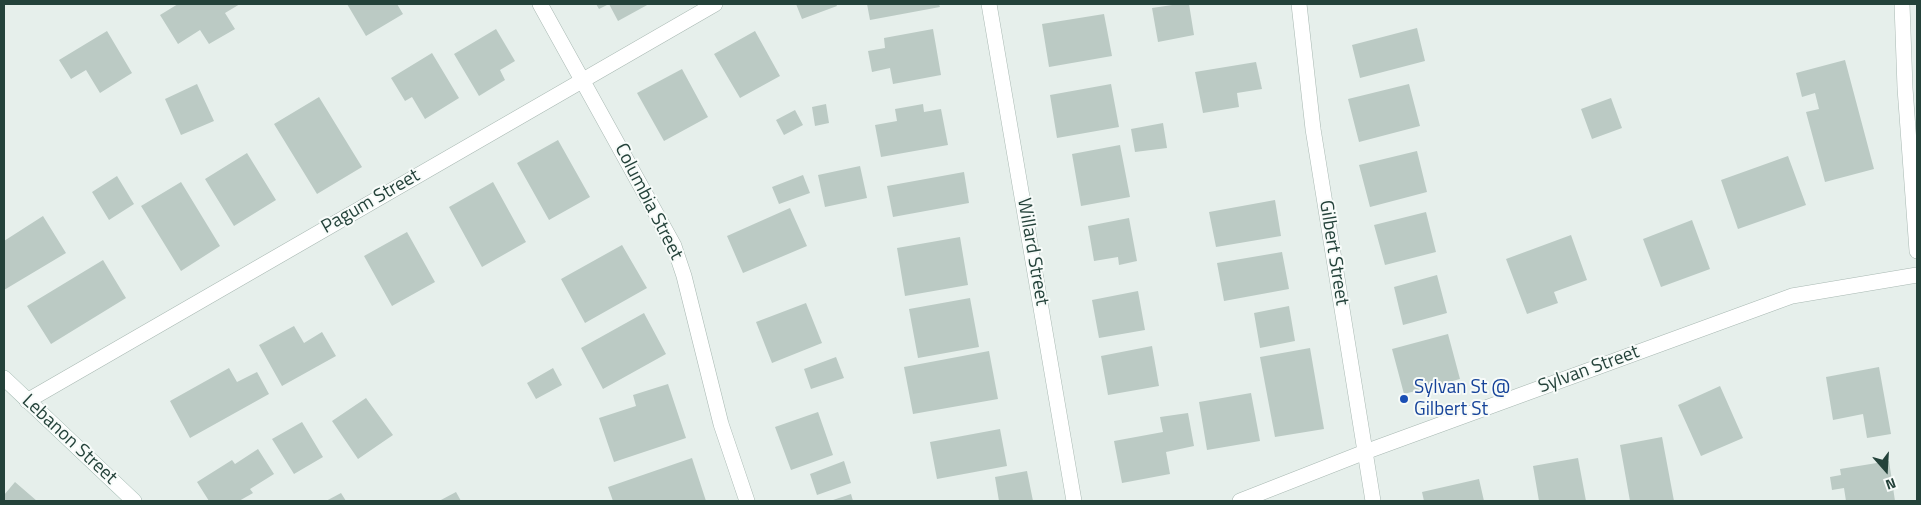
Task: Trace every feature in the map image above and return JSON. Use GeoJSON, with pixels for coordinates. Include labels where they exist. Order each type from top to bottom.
{"type":"FeatureCollection","features":[{"type":"Feature","properties":{"kind":"street","name":"Columbia Street"},"geometry":{"type":"LineString","coordinates":[[540,4],[674,246],[684,276],[721,424],[747,501]]}},
{"type":"Feature","properties":{"kind":"street","name":"Pagum Street"},"geometry":{"type":"LineString","coordinates":[[27,401],[715,4]]}},
{"type":"Feature","properties":{"kind":"street","name":"Willard Street"},"geometry":{"type":"LineString","coordinates":[[989,4],[1074,501]]}},
{"type":"Feature","properties":{"kind":"street","name":"Gilbert Street"},"geometry":{"type":"LineString","coordinates":[[1300,4],[1312,129],[1373,501]]}},
{"type":"Feature","properties":{"kind":"street"},"geometry":{"type":"LineString","coordinates":[[1902,4],[1905,88],[1917,251]]}},
{"type":"Feature","properties":{"kind":"street","name":"Sylvan Street"},"geometry":{"type":"LineString","coordinates":[[1240,501],[1365,452],[1792,296],[1917,275]]}},
{"type":"Feature","properties":{"kind":"street","name":"Lebanon Street"},"geometry":{"type":"LineString","coordinates":[[4,378],[134,501]]}},
{"type":"Feature","properties":{"kind":"building"},"geometry":{"type":"Polygon","coordinates":[[[178,4],[240,4],[225,13],[235,29],[209,44],[200,30],[178,44],[160,15],[178,4]]]}},
{"type":"Feature","properties":{"kind":"building"},"geometry":{"type":"Polygon","coordinates":[[[347,4],[397,4],[403,14],[366,36],[347,4]]]}},
{"type":"Feature","properties":{"kind":"building"},"geometry":{"type":"Polygon","coordinates":[[[596,4],[609,4],[599,9],[596,4]]]}},
{"type":"Feature","properties":{"kind":"building"},"geometry":{"type":"Polygon","coordinates":[[[609,4],[649,4],[618,21],[609,4]]]}},
{"type":"Feature","properties":{"kind":"building"},"geometry":{"type":"Polygon","coordinates":[[[796,4],[836,4],[837,6],[802,19],[796,4]]]}},
{"type":"Feature","properties":{"kind":"building"},"geometry":{"type":"Polygon","coordinates":[[[867,4],[939,4],[940,7],[870,20],[867,4]]]}},
{"type":"Feature","properties":{"kind":"building"},"geometry":{"type":"Polygon","coordinates":[[[1189,4],[1194,35],[1158,42],[1152,8],[1189,4]]]}},
{"type":"Feature","properties":{"kind":"building"},"geometry":{"type":"Polygon","coordinates":[[[1104,14],[1112,56],[1049,67],[1042,24],[1104,14]]]}},
{"type":"Feature","properties":{"kind":"building"},"geometry":{"type":"Polygon","coordinates":[[[1417,28],[1425,61],[1360,78],[1352,45],[1417,28]]]}},
{"type":"Feature","properties":{"kind":"building"},"geometry":{"type":"Polygon","coordinates":[[[496,29],[515,61],[500,70],[505,80],[479,96],[454,54],[496,29]]]}},
{"type":"Feature","properties":{"kind":"building"},"geometry":{"type":"Polygon","coordinates":[[[933,29],[941,75],[893,84],[890,68],[872,72],[868,51],[885,48],[884,38],[933,29]]]}},
{"type":"Feature","properties":{"kind":"building"},"geometry":{"type":"Polygon","coordinates":[[[107,31],[132,73],[100,93],[86,70],[71,79],[59,60],[107,31]]]}},
{"type":"Feature","properties":{"kind":"building"},"geometry":{"type":"Polygon","coordinates":[[[755,31],[780,76],[740,98],[714,54],[755,31]]]}},
{"type":"Feature","properties":{"kind":"building"},"geometry":{"type":"Polygon","coordinates":[[[432,53],[459,98],[425,119],[412,97],[405,101],[391,78],[432,53]]]}},
{"type":"Feature","properties":{"kind":"building"},"geometry":{"type":"Polygon","coordinates":[[[1845,60],[1874,169],[1825,182],[1806,112],[1819,109],[1815,93],[1802,97],[1796,73],[1845,60]]]}},
{"type":"Feature","properties":{"kind":"building"},"geometry":{"type":"Polygon","coordinates":[[[1256,62],[1262,89],[1237,93],[1239,107],[1203,113],[1195,72],[1256,62]]]}},
{"type":"Feature","properties":{"kind":"building"},"geometry":{"type":"Polygon","coordinates":[[[682,69],[708,117],[664,141],[637,93],[682,69]]]}},
{"type":"Feature","properties":{"kind":"building"},"geometry":{"type":"Polygon","coordinates":[[[197,84],[214,121],[181,135],[165,99],[197,84]]]}},
{"type":"Feature","properties":{"kind":"building"},"geometry":{"type":"Polygon","coordinates":[[[1111,84],[1119,127],[1057,138],[1050,95],[1111,84]]]}},
{"type":"Feature","properties":{"kind":"building"},"geometry":{"type":"Polygon","coordinates":[[[1409,84],[1420,126],[1359,142],[1348,99],[1409,84]]]}},
{"type":"Feature","properties":{"kind":"building"},"geometry":{"type":"Polygon","coordinates":[[[319,97],[362,167],[317,194],[274,124],[319,97]]]}},
{"type":"Feature","properties":{"kind":"building"},"geometry":{"type":"Polygon","coordinates":[[[1611,98],[1622,128],[1592,139],[1581,109],[1611,98]]]}},
{"type":"Feature","properties":{"kind":"building"},"geometry":{"type":"Polygon","coordinates":[[[826,104],[829,123],[815,126],[812,107],[826,104]]]}},
{"type":"Feature","properties":{"kind":"building"},"geometry":{"type":"Polygon","coordinates":[[[923,104],[924,112],[941,109],[948,145],[881,157],[875,125],[897,121],[895,109],[923,104]]]}},
{"type":"Feature","properties":{"kind":"building"},"geometry":{"type":"Polygon","coordinates":[[[795,110],[803,125],[784,135],[776,120],[795,110]]]}},
{"type":"Feature","properties":{"kind":"building"},"geometry":{"type":"Polygon","coordinates":[[[1163,123],[1167,148],[1135,152],[1131,129],[1163,123]]]}},
{"type":"Feature","properties":{"kind":"building"},"geometry":{"type":"Polygon","coordinates":[[[558,140],[590,197],[549,220],[517,163],[558,140]]]}},
{"type":"Feature","properties":{"kind":"building"},"geometry":{"type":"Polygon","coordinates":[[[1120,145],[1130,197],[1081,206],[1072,154],[1120,145]]]}},
{"type":"Feature","properties":{"kind":"building"},"geometry":{"type":"Polygon","coordinates":[[[1417,151],[1427,192],[1370,207],[1359,165],[1417,151]]]}},
{"type":"Feature","properties":{"kind":"building"},"geometry":{"type":"Polygon","coordinates":[[[247,153],[276,200],[234,226],[205,179],[247,153]]]}},
{"type":"Feature","properties":{"kind":"building"},"geometry":{"type":"Polygon","coordinates":[[[1788,156],[1806,205],[1738,229],[1721,180],[1788,156]]]}},
{"type":"Feature","properties":{"kind":"building"},"geometry":{"type":"Polygon","coordinates":[[[860,166],[867,198],[825,207],[818,175],[860,166]]]}},
{"type":"Feature","properties":{"kind":"building"},"geometry":{"type":"Polygon","coordinates":[[[964,172],[969,203],[893,217],[887,186],[964,172]]]}},
{"type":"Feature","properties":{"kind":"building"},"geometry":{"type":"Polygon","coordinates":[[[803,175],[810,193],[779,204],[772,187],[803,175]]]}},
{"type":"Feature","properties":{"kind":"building"},"geometry":{"type":"Polygon","coordinates":[[[117,176],[134,204],[109,220],[92,192],[117,176]]]}},
{"type":"Feature","properties":{"kind":"building"},"geometry":{"type":"Polygon","coordinates":[[[181,182],[220,246],[181,271],[141,206],[181,182]]]}},
{"type":"Feature","properties":{"kind":"building"},"geometry":{"type":"Polygon","coordinates":[[[493,182],[526,242],[482,267],[449,207],[493,182]]]}},
{"type":"Feature","properties":{"kind":"building"},"geometry":{"type":"Polygon","coordinates":[[[1275,200],[1281,236],[1216,247],[1209,212],[1275,200]]]}},
{"type":"Feature","properties":{"kind":"building"},"geometry":{"type":"Polygon","coordinates":[[[790,208],[807,246],[743,273],[727,236],[790,208]]]}},
{"type":"Feature","properties":{"kind":"building"},"geometry":{"type":"Polygon","coordinates":[[[1426,212],[1436,252],[1385,265],[1374,225],[1426,212]]]}},
{"type":"Feature","properties":{"kind":"building"},"geometry":{"type":"Polygon","coordinates":[[[43,216],[66,253],[4,290],[4,241],[43,216]]]}},
{"type":"Feature","properties":{"kind":"building"},"geometry":{"type":"Polygon","coordinates":[[[1129,218],[1137,261],[1119,265],[1118,257],[1094,261],[1088,226],[1129,218]]]}},
{"type":"Feature","properties":{"kind":"building"},"geometry":{"type":"Polygon","coordinates":[[[1692,220],[1710,269],[1661,287],[1643,239],[1692,220]]]}},
{"type":"Feature","properties":{"kind":"building"},"geometry":{"type":"Polygon","coordinates":[[[407,232],[435,282],[392,306],[364,256],[407,232]]]}},
{"type":"Feature","properties":{"kind":"building"},"geometry":{"type":"Polygon","coordinates":[[[1571,235],[1587,280],[1554,292],[1558,303],[1527,314],[1506,259],[1571,235]]]}},
{"type":"Feature","properties":{"kind":"building"},"geometry":{"type":"Polygon","coordinates":[[[960,237],[968,285],[905,296],[897,248],[960,237]]]}},
{"type":"Feature","properties":{"kind":"building"},"geometry":{"type":"Polygon","coordinates":[[[622,245],[647,288],[585,323],[561,279],[622,245]]]}},
{"type":"Feature","properties":{"kind":"building"},"geometry":{"type":"Polygon","coordinates":[[[1282,252],[1289,289],[1224,301],[1217,263],[1282,252]]]}},
{"type":"Feature","properties":{"kind":"building"},"geometry":{"type":"Polygon","coordinates":[[[103,260],[126,298],[51,344],[27,306],[103,260]]]}},
{"type":"Feature","properties":{"kind":"building"},"geometry":{"type":"Polygon","coordinates":[[[1437,275],[1447,313],[1403,325],[1394,287],[1437,275]]]}},
{"type":"Feature","properties":{"kind":"building"},"geometry":{"type":"Polygon","coordinates":[[[1138,291],[1145,330],[1099,338],[1092,300],[1138,291]]]}},
{"type":"Feature","properties":{"kind":"building"},"geometry":{"type":"Polygon","coordinates":[[[970,298],[979,347],[918,358],[909,309],[970,298]]]}},
{"type":"Feature","properties":{"kind":"building"},"geometry":{"type":"Polygon","coordinates":[[[806,303],[822,343],[772,363],[756,322],[806,303]]]}},
{"type":"Feature","properties":{"kind":"building"},"geometry":{"type":"Polygon","coordinates":[[[1289,306],[1295,341],[1260,348],[1254,313],[1289,306]]]}},
{"type":"Feature","properties":{"kind":"building"},"geometry":{"type":"Polygon","coordinates":[[[644,313],[666,354],[603,389],[581,348],[644,313]]]}},
{"type":"Feature","properties":{"kind":"building"},"geometry":{"type":"Polygon","coordinates":[[[294,326],[304,343],[322,332],[336,356],[282,386],[259,345],[294,326]]]}},
{"type":"Feature","properties":{"kind":"building"},"geometry":{"type":"Polygon","coordinates":[[[1448,334],[1460,379],[1404,394],[1392,349],[1448,334]]]}},
{"type":"Feature","properties":{"kind":"building"},"geometry":{"type":"Polygon","coordinates":[[[1152,346],[1159,386],[1108,395],[1101,356],[1152,346]]]}},
{"type":"Feature","properties":{"kind":"building"},"geometry":{"type":"Polygon","coordinates":[[[1310,348],[1324,429],[1275,437],[1260,357],[1310,348]]]}},
{"type":"Feature","properties":{"kind":"building"},"geometry":{"type":"Polygon","coordinates":[[[989,351],[998,399],[913,414],[904,367],[989,351]]]}},
{"type":"Feature","properties":{"kind":"building"},"geometry":{"type":"Polygon","coordinates":[[[836,357],[844,378],[811,389],[804,369],[836,357]]]}},
{"type":"Feature","properties":{"kind":"building"},"geometry":{"type":"Polygon","coordinates":[[[1879,367],[1891,434],[1867,438],[1863,414],[1833,420],[1826,377],[1879,367]]]}},
{"type":"Feature","properties":{"kind":"building"},"geometry":{"type":"Polygon","coordinates":[[[229,368],[237,382],[257,372],[269,394],[190,438],[170,401],[229,368]]]}},
{"type":"Feature","properties":{"kind":"building"},"geometry":{"type":"Polygon","coordinates":[[[553,368],[562,385],[536,399],[527,383],[553,368]]]}},
{"type":"Feature","properties":{"kind":"building"},"geometry":{"type":"Polygon","coordinates":[[[668,384],[686,438],[614,462],[599,418],[636,406],[633,395],[668,384]]]}},
{"type":"Feature","properties":{"kind":"building"},"geometry":{"type":"Polygon","coordinates":[[[1720,386],[1743,438],[1701,456],[1678,405],[1720,386]]]}},
{"type":"Feature","properties":{"kind":"building"},"geometry":{"type":"Polygon","coordinates":[[[1251,393],[1260,441],[1207,450],[1199,402],[1251,393]]]}},
{"type":"Feature","properties":{"kind":"building"},"geometry":{"type":"Polygon","coordinates":[[[366,398],[393,435],[358,459],[332,421],[366,398]]]}},
{"type":"Feature","properties":{"kind":"building"},"geometry":{"type":"Polygon","coordinates":[[[818,412],[833,455],[791,470],[775,427],[818,412]]]}},
{"type":"Feature","properties":{"kind":"building"},"geometry":{"type":"Polygon","coordinates":[[[1188,413],[1194,446],[1166,452],[1170,474],[1122,483],[1114,441],[1163,432],[1160,417],[1188,413]]]}},
{"type":"Feature","properties":{"kind":"building"},"geometry":{"type":"Polygon","coordinates":[[[302,422],[323,457],[294,474],[272,439],[302,422]]]}},
{"type":"Feature","properties":{"kind":"building"},"geometry":{"type":"Polygon","coordinates":[[[1000,429],[1007,466],[937,479],[930,442],[1000,429]]]}},
{"type":"Feature","properties":{"kind":"building"},"geometry":{"type":"Polygon","coordinates":[[[1662,437],[1674,501],[1630,501],[1620,445],[1662,437]]]}},
{"type":"Feature","properties":{"kind":"building"},"geometry":{"type":"Polygon","coordinates":[[[258,449],[274,474],[250,489],[253,493],[239,501],[209,501],[197,482],[232,460],[235,464],[258,449]]]}},
{"type":"Feature","properties":{"kind":"building"},"geometry":{"type":"Polygon","coordinates":[[[692,458],[706,501],[613,501],[608,487],[692,458]]]}},
{"type":"Feature","properties":{"kind":"building"},"geometry":{"type":"Polygon","coordinates":[[[1578,458],[1586,501],[1539,501],[1533,466],[1578,458]]]}},
{"type":"Feature","properties":{"kind":"building"},"geometry":{"type":"Polygon","coordinates":[[[844,461],[851,483],[817,495],[810,474],[844,461]]]}},
{"type":"Feature","properties":{"kind":"building"},"geometry":{"type":"Polygon","coordinates":[[[1889,461],[1895,501],[1846,501],[1844,488],[1832,490],[1830,477],[1841,475],[1840,469],[1889,461]]]}},
{"type":"Feature","properties":{"kind":"building"},"geometry":{"type":"Polygon","coordinates":[[[1027,471],[1033,501],[999,501],[995,477],[1027,471]]]}},
{"type":"Feature","properties":{"kind":"building"},"geometry":{"type":"Polygon","coordinates":[[[1479,479],[1484,501],[1424,501],[1422,492],[1479,479]]]}},
{"type":"Feature","properties":{"kind":"building"},"geometry":{"type":"Polygon","coordinates":[[[15,482],[37,501],[4,501],[4,495],[15,482]]]}},
{"type":"Feature","properties":{"kind":"building"},"geometry":{"type":"Polygon","coordinates":[[[456,492],[461,501],[439,501],[456,492]]]}},
{"type":"Feature","properties":{"kind":"building"},"geometry":{"type":"Polygon","coordinates":[[[341,493],[346,501],[326,501],[341,493]]]}},
{"type":"Feature","properties":{"kind":"building"},"geometry":{"type":"Polygon","coordinates":[[[851,494],[853,501],[830,501],[851,494]]]}},
{"type":"Feature","properties":{"kind":"place","name":"Sylvan St @ Gilbert St"},"geometry":{"type":"Point","coordinates":[1404,399]}}]}
